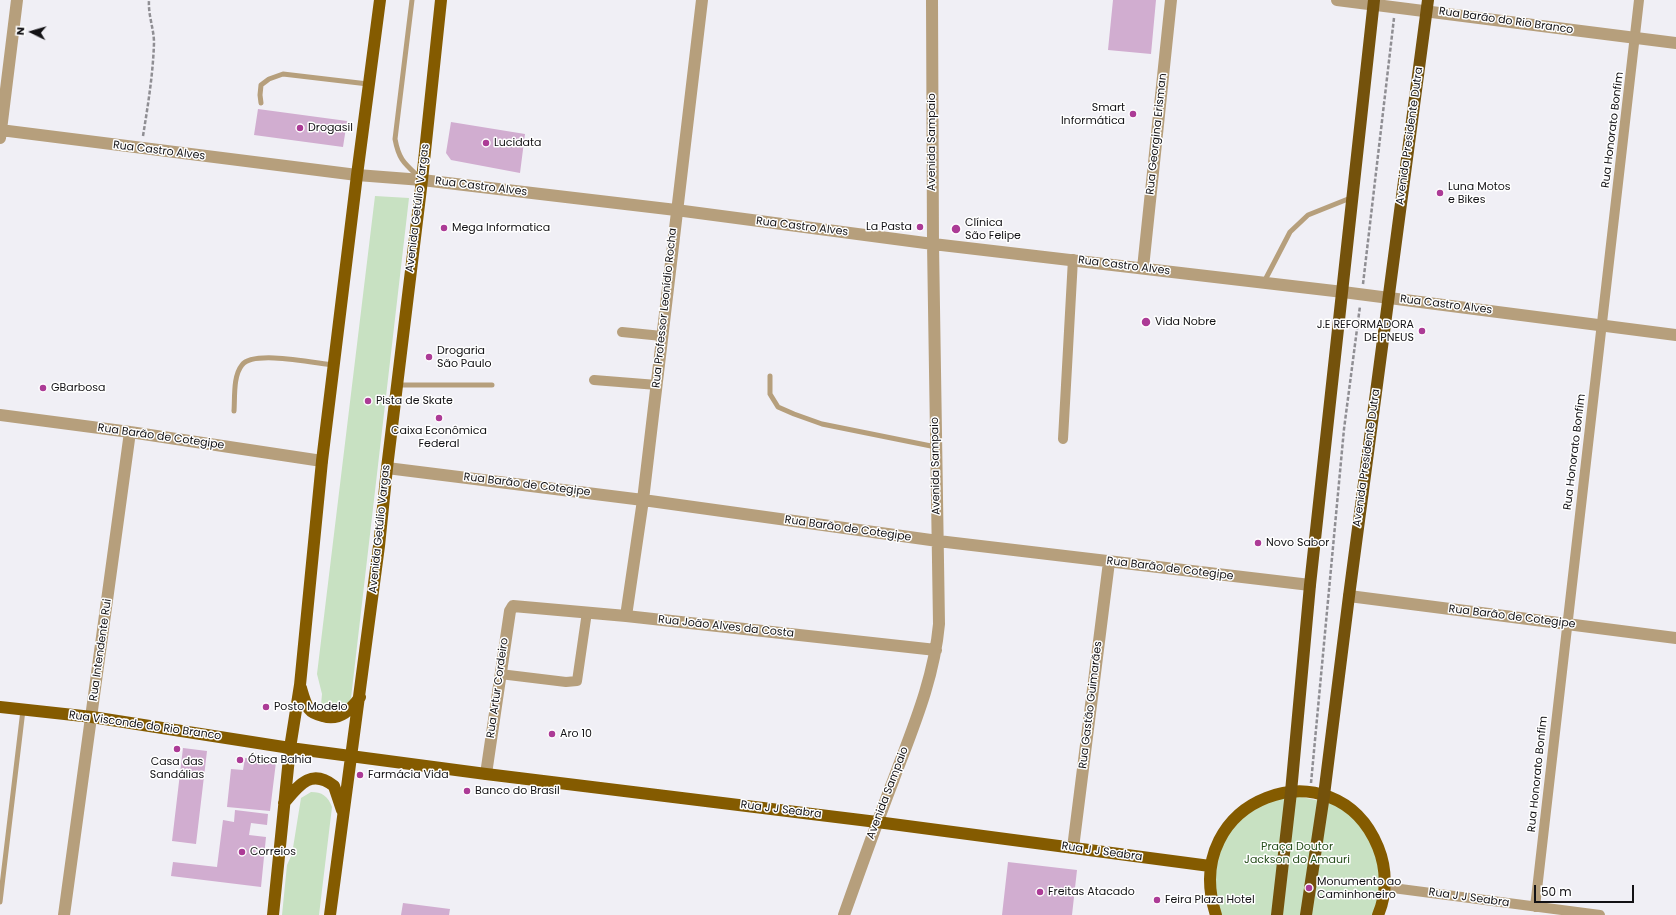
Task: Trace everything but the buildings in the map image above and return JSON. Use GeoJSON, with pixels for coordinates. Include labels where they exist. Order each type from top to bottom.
{"type":"FeatureCollection","features":[{"type":"Feature","properties":{"kind":"highway"},"geometry":{"type":"LineString","coordinates":[[1277,915],[1291,792],[1310,585],[1374,2]]}},
{"type":"Feature","properties":{"kind":"highway","name":"Avenida Presidente Dutra"},"geometry":{"type":"LineString","coordinates":[[1306,915],[1324,795],[1427,5]]}},
{"type":"Feature","properties":{"kind":"main road"},"geometry":{"type":"LineString","coordinates":[[273,915],[290,748],[300,685],[322,461],[380,0]]}},
{"type":"Feature","properties":{"kind":"main road","name":"Avenida Getúlio Vargas"},"geometry":{"type":"LineString","coordinates":[[330,915],[379,546],[386,468],[422,180],[441,0]]}},
{"type":"Feature","properties":{"kind":"main road"},"geometry":{"type":"LineString","coordinates":[[300,685],[305,701],[310,710],[317,715],[326,717],[341,715],[353,707],[360,697]]}},
{"type":"Feature","properties":{"kind":"main road","name":"Rua Visconde do Rio Branco"},"geometry":{"type":"LineString","coordinates":[[0,707],[92,717],[351,756]]}},
{"type":"Feature","properties":{"kind":"main road","name":"Rua J J Seabra"},"geometry":{"type":"LineString","coordinates":[[351,756],[877,822],[1210,866]]}},
{"type":"Feature","properties":{"kind":"main road"},"geometry":{"type":"LineString","coordinates":[[284,803],[301,783],[314,778],[322,779],[334,786],[343,815]]}},
{"type":"Feature","properties":{"kind":"main road"},"geometry":{"type":"LineString","coordinates":[[1216,915],[1211,901],[1210,866],[1216,845],[1227,826],[1243,810],[1259,800],[1291,792],[1310,792],[1324,795],[1348,807],[1360,818],[1374,836],[1383,858],[1385,887],[1378,915]]}},
{"type":"Feature","properties":{"kind":"street"},"geometry":{"type":"LineString","coordinates":[[0,133],[17,0]]}},
{"type":"Feature","properties":{"kind":"street","name":"Rua Professor Leonídio Rocha"},"geometry":{"type":"LineString","coordinates":[[626,616],[643,500],[676,210],[702,0]]}},
{"type":"Feature","properties":{"kind":"street","name":"Avenida Sampaio"},"geometry":{"type":"LineString","coordinates":[[844,915],[929,681],[936,650],[939,624],[933,244],[932,0]]}},
{"type":"Feature","properties":{"kind":"street","name":"Rua Georgina Erisman"},"geometry":{"type":"LineString","coordinates":[[1143,268],[1171,0]]}},
{"type":"Feature","properties":{"kind":"street","name":"Rua Barão do Rio Branco"},"geometry":{"type":"LineString","coordinates":[[1337,0],[1374,2],[1396,7],[1427,5],[1635,38],[1676,43]]}},
{"type":"Feature","properties":{"kind":"street","name":"Rua Honorato Bonfim"},"geometry":{"type":"LineString","coordinates":[[1535,907],[1566,624],[1639,0]]}},
{"type":"Feature","properties":{"kind":"street","name":"Rua Castro Alves"},"geometry":{"type":"LineString","coordinates":[[0,133],[141,148],[357,176],[422,180],[676,210],[933,244],[1264,282],[1676,334]]}},
{"type":"Feature","properties":{"kind":"street"},"geometry":{"type":"LineString","coordinates":[[1063,438],[1073,260]]}},
{"type":"Feature","properties":{"kind":"street"},"geometry":{"type":"LineString","coordinates":[[622,332],[662,336]]}},
{"type":"Feature","properties":{"kind":"street"},"geometry":{"type":"LineString","coordinates":[[594,380],[656,385]]}},
{"type":"Feature","properties":{"kind":"street","name":"Rua Barão de Cotegipe"},"geometry":{"type":"LineString","coordinates":[[0,416],[130,432],[322,461]]}},
{"type":"Feature","properties":{"kind":"street","name":"Rua Intendente Rui"},"geometry":{"type":"LineString","coordinates":[[64,915],[130,432]]}},
{"type":"Feature","properties":{"kind":"street","name":"Rua Barão de Cotegipe"},"geometry":{"type":"LineString","coordinates":[[386,468],[643,500],[938,541],[1310,585]]}},
{"type":"Feature","properties":{"kind":"street","name":"Rua Gastão Guimarães"},"geometry":{"type":"LineString","coordinates":[[1073,848],[1109,562]]}},
{"type":"Feature","properties":{"kind":"street","name":"Rua Barão de Cotegipe"},"geometry":{"type":"LineString","coordinates":[[1349,596],[1676,638]]}},
{"type":"Feature","properties":{"kind":"street","name":"Rua João Alves da Costa"},"geometry":{"type":"LineString","coordinates":[[516,606],[626,616],[936,650]]}},
{"type":"Feature","properties":{"kind":"street","name":"Rua Artur Cordeiro"},"geometry":{"type":"LineString","coordinates":[[486,774],[510,611],[511,608],[516,606]]}},
{"type":"Feature","properties":{"kind":"street"},"geometry":{"type":"LineString","coordinates":[[500,674],[577,682],[587,612]]}},
{"type":"Feature","properties":{"kind":"street","name":"Rua J J Seabra"},"geometry":{"type":"LineString","coordinates":[[1385,887],[1595,915]]}},
{"type":"Feature","properties":{"kind":"lane"},"geometry":{"type":"LineString","coordinates":[[412,0],[395,139],[398,154],[404,164],[422,180]]}},
{"type":"Feature","properties":{"kind":"lane"},"geometry":{"type":"LineString","coordinates":[[261,103],[261,85],[269,79],[283,74],[369,84]]}},
{"type":"Feature","properties":{"kind":"lane"},"geometry":{"type":"LineString","coordinates":[[1264,282],[1290,232],[1308,216],[1353,197]]}},
{"type":"Feature","properties":{"kind":"lane"},"geometry":{"type":"LineString","coordinates":[[234,411],[237,378],[242,365],[252,358],[265,357],[334,365]]}},
{"type":"Feature","properties":{"kind":"lane"},"geometry":{"type":"LineString","coordinates":[[770,376],[770,394],[778,407],[794,414],[822,424],[936,447]]}},
{"type":"Feature","properties":{"kind":"lane"},"geometry":{"type":"LineString","coordinates":[[397,385],[492,385]]}},
{"type":"Feature","properties":{"kind":"lane"},"geometry":{"type":"LineString","coordinates":[[0,902],[24,709]]}},
{"type":"Feature","properties":{"kind":"path"},"geometry":{"type":"LineString","coordinates":[[141,148],[151,90],[154,42],[149,0]]}},
{"type":"Feature","properties":{"kind":"path"},"geometry":{"type":"LineString","coordinates":[[1310,792],[1344,429],[1362,294],[1396,7]]}},
{"type":"Feature","properties":{"kind":"green space"},"geometry":{"type":"Polygon","coordinates":[[[375,196],[409,198],[351,698],[347,706],[335,712],[325,709],[321,705],[322,694],[317,674],[375,196]]]}},
{"type":"Feature","properties":{"kind":"green space"},"geometry":{"type":"Polygon","coordinates":[[[311,792],[324,795],[329,800],[332,807],[319,915],[282,915],[287,865],[292,854],[301,798],[311,792]]]}},
{"type":"Feature","properties":{"kind":"green space","name":"Praça Doutor Jackson do Amauri"},"geometry":{"type":"Polygon","coordinates":[[[1283,793],[1348,807],[1383,858],[1378,915],[1216,915],[1209,884],[1227,826],[1283,793]]]}},
{"type":"Feature","properties":{"kind":"place","name":"Smart Informática"},"geometry":{"type":"Point","coordinates":[1133,114]}},
{"type":"Feature","properties":{"kind":"place","name":"Drogasil"},"geometry":{"type":"Point","coordinates":[300,128]}},
{"type":"Feature","properties":{"kind":"place","name":"Lucidata"},"geometry":{"type":"Point","coordinates":[486,143]}},
{"type":"Feature","properties":{"kind":"place","name":"Luna Motos e Bikes"},"geometry":{"type":"Point","coordinates":[1440,193]}},
{"type":"Feature","properties":{"kind":"place","name":"La Pasta"},"geometry":{"type":"Point","coordinates":[920,227]}},
{"type":"Feature","properties":{"kind":"place","name":"Mega Informatica"},"geometry":{"type":"Point","coordinates":[444,228]}},
{"type":"Feature","properties":{"kind":"place","name":"Clínica São Felipe"},"geometry":{"type":"Point","coordinates":[956,229]}},
{"type":"Feature","properties":{"kind":"place","name":"Vida Nobre"},"geometry":{"type":"Point","coordinates":[1146,322]}},
{"type":"Feature","properties":{"kind":"place","name":"J.E REFORMADORA DE PNEUS"},"geometry":{"type":"Point","coordinates":[1422,331]}},
{"type":"Feature","properties":{"kind":"place","name":"Drogaria São Paulo"},"geometry":{"type":"Point","coordinates":[429,357]}},
{"type":"Feature","properties":{"kind":"place","name":"GBarbosa"},"geometry":{"type":"Point","coordinates":[43,388]}},
{"type":"Feature","properties":{"kind":"place","name":"Pista de Skate"},"geometry":{"type":"Point","coordinates":[368,401]}},
{"type":"Feature","properties":{"kind":"place","name":"Caixa Econômica Federal"},"geometry":{"type":"Point","coordinates":[439,418]}},
{"type":"Feature","properties":{"kind":"place","name":"Novo Sabor"},"geometry":{"type":"Point","coordinates":[1258,543]}},
{"type":"Feature","properties":{"kind":"place","name":"Posto Modelo"},"geometry":{"type":"Point","coordinates":[266,707]}},
{"type":"Feature","properties":{"kind":"place","name":"Aro 10"},"geometry":{"type":"Point","coordinates":[552,734]}},
{"type":"Feature","properties":{"kind":"place","name":"Casa das Sandálias"},"geometry":{"type":"Point","coordinates":[177,749]}},
{"type":"Feature","properties":{"kind":"place","name":"Ótica Bahia"},"geometry":{"type":"Point","coordinates":[240,760]}},
{"type":"Feature","properties":{"kind":"place","name":"Farmácia Vida"},"geometry":{"type":"Point","coordinates":[360,775]}},
{"type":"Feature","properties":{"kind":"place","name":"Banco do Brasil"},"geometry":{"type":"Point","coordinates":[467,791]}},
{"type":"Feature","properties":{"kind":"place","name":"Correios"},"geometry":{"type":"Point","coordinates":[242,852]}},
{"type":"Feature","properties":{"kind":"place","name":"Monumento ao Caminhoneiro"},"geometry":{"type":"Point","coordinates":[1309,888]}},
{"type":"Feature","properties":{"kind":"place","name":"Freitas Atacado"},"geometry":{"type":"Point","coordinates":[1040,892]}},
{"type":"Feature","properties":{"kind":"place","name":"Feira Plaza Hotel"},"geometry":{"type":"Point","coordinates":[1157,900]}}]}
